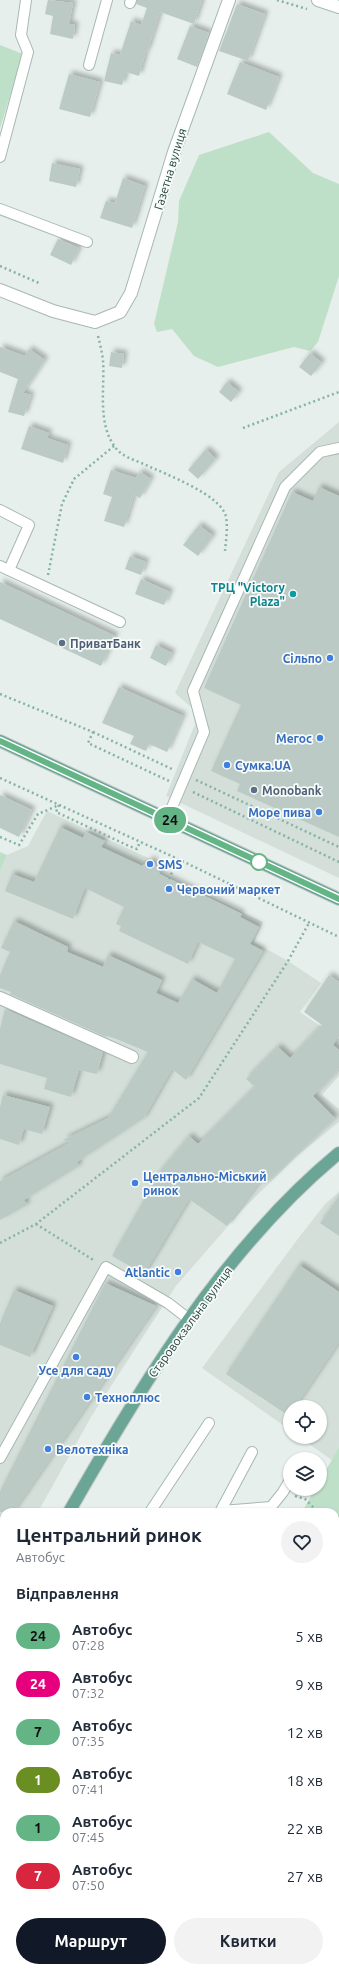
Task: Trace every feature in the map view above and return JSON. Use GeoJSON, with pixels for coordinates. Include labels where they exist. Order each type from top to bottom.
{"type":"FeatureCollection","features":[{"type":"Feature","properties":{"kind":"main road"},"geometry":{"type":"LineString","coordinates":[[0,741],[339,899]]}},
{"type":"Feature","properties":{"kind":"main road","name":"Старовокзальна вулиця"},"geometry":{"type":"LineString","coordinates":[[71,1508],[114,1432],[164,1355],[244,1247],[277,1209],[339,1153]]}},
{"type":"Feature","properties":{"kind":"street","name":"Газетна вулиця"},"geometry":{"type":"LineString","coordinates":[[95,322],[120,312],[131,293],[174,152],[229,0]]}},
{"type":"Feature","properties":{"kind":"street"},"geometry":{"type":"LineString","coordinates":[[318,0],[339,7]]}},
{"type":"Feature","properties":{"kind":"street"},"geometry":{"type":"LineString","coordinates":[[0,290],[53,311],[95,322]]}},
{"type":"Feature","properties":{"kind":"street"},"geometry":{"type":"LineString","coordinates":[[0,998],[132,1057]]}},
{"type":"Feature","properties":{"kind":"lane"},"geometry":{"type":"LineString","coordinates":[[0,157],[28,52],[21,35],[26,0]]}},
{"type":"Feature","properties":{"kind":"lane"},"geometry":{"type":"LineString","coordinates":[[89,65],[107,0]]}},
{"type":"Feature","properties":{"kind":"lane"},"geometry":{"type":"LineString","coordinates":[[0,209],[87,242]]}},
{"type":"Feature","properties":{"kind":"lane"},"geometry":{"type":"LineString","coordinates":[[167,819],[204,732],[193,691],[285,487],[320,452],[339,448]]}},
{"type":"Feature","properties":{"kind":"lane"},"geometry":{"type":"LineString","coordinates":[[0,510],[29,525],[4,568],[120,622]]}},
{"type":"Feature","properties":{"kind":"lane"},"geometry":{"type":"LineString","coordinates":[[0,1458],[106,1268],[168,1303],[190,1320]]}},
{"type":"Feature","properties":{"kind":"lane"},"geometry":{"type":"LineString","coordinates":[[153,1508],[209,1423]]}},
{"type":"Feature","properties":{"kind":"lane"},"geometry":{"type":"LineString","coordinates":[[222,1508],[252,1452]]}},
{"type":"Feature","properties":{"kind":"lane"},"geometry":{"type":"LineString","coordinates":[[271,1508],[283,1492]]}},
{"type":"Feature","properties":{"kind":"path"},"geometry":{"type":"LineString","coordinates":[[0,266],[39,283]]}},
{"type":"Feature","properties":{"kind":"path"},"geometry":{"type":"LineString","coordinates":[[95,322],[102,358],[104,414],[109,435],[114,446],[121,454],[167,475],[209,497],[220,505],[226,516],[225,551]]}},
{"type":"Feature","properties":{"kind":"path"},"geometry":{"type":"LineString","coordinates":[[243,428],[339,392]]}},
{"type":"Feature","properties":{"kind":"path"},"geometry":{"type":"LineString","coordinates":[[46,588],[62,504],[74,479],[114,446]]}},
{"type":"Feature","properties":{"kind":"path"},"geometry":{"type":"LineString","coordinates":[[0,694],[93,732],[166,766]]}},
{"type":"Feature","properties":{"kind":"path"},"geometry":{"type":"LineString","coordinates":[[93,732],[88,743],[339,862]]}},
{"type":"Feature","properties":{"kind":"path"},"geometry":{"type":"LineString","coordinates":[[186,775],[339,847]]}},
{"type":"Feature","properties":{"kind":"path"},"geometry":{"type":"LineString","coordinates":[[0,778],[140,842],[339,937]]}},
{"type":"Feature","properties":{"kind":"path"},"geometry":{"type":"LineString","coordinates":[[0,836],[19,845],[38,814],[59,805]]}},
{"type":"Feature","properties":{"kind":"path"},"geometry":{"type":"LineString","coordinates":[[59,805],[56,812],[123,843],[137,849],[140,842]]}},
{"type":"Feature","properties":{"kind":"path"},"geometry":{"type":"LineString","coordinates":[[169,879],[178,860]]}},
{"type":"Feature","properties":{"kind":"path"},"geometry":{"type":"LineString","coordinates":[[0,1243],[36,1224],[199,1098],[288,962],[309,923]]}},
{"type":"Feature","properties":{"kind":"path"},"geometry":{"type":"LineString","coordinates":[[36,1224],[106,1268]]}},
{"type":"Feature","properties":{"kind":"path"},"geometry":{"type":"LineString","coordinates":[[296,1496],[305,1499],[314,1508]]}},
{"type":"Feature","properties":{"kind":"shaded area","name":"ТРЦ \"Victory Plaza\""},"geometry":{"type":"Polygon","coordinates":[[[339,422],[339,878],[166,796],[195,724],[192,708],[175,693],[279,472],[339,422]]]}},
{"type":"Feature","properties":{"kind":"shaded area","name":"Центрально-Міський ринок"},"geometry":{"type":"Polygon","coordinates":[[[47,811],[157,862],[155,870],[263,922],[254,942],[288,961],[321,983],[300,1012],[339,1039],[339,1076],[322,1095],[339,1109],[339,1122],[297,1156],[242,1210],[176,1286],[91,1417],[40,1508],[0,1508],[0,871],[7,855],[28,846],[47,811]]]}},
{"type":"Feature","properties":{"kind":"shaded area"},"geometry":{"type":"Polygon","coordinates":[[[339,1192],[339,1447],[332,1460],[327,1457],[327,1452],[321,1452],[309,1444],[327,1444],[327,1400],[283,1400],[283,1425],[202,1368],[325,1204],[339,1192]]]}},
{"type":"Feature","properties":{"kind":"green space"},"geometry":{"type":"Polygon","coordinates":[[[0,45],[23,54],[0,128],[0,45]]]}},
{"type":"Feature","properties":{"kind":"green space"},"geometry":{"type":"Polygon","coordinates":[[[269,132],[313,173],[339,184],[339,276],[318,342],[310,351],[294,347],[218,367],[194,356],[172,329],[157,332],[154,324],[178,222],[179,201],[199,155],[269,132]]]}},
{"type":"Feature","properties":{"kind":"green space"},"geometry":{"type":"Polygon","coordinates":[[[0,852],[7,855],[0,871],[0,852]]]}},
{"type":"Feature","properties":{"kind":"green space"},"geometry":{"type":"Polygon","coordinates":[[[339,1447],[339,1508],[304,1508],[311,1496],[327,1496],[327,1468],[339,1447]]]}},
{"type":"Feature","properties":{"kind":"building"},"geometry":{"type":"Polygon","coordinates":[[[48,0],[73,3],[69,24],[75,25],[73,39],[50,34],[53,16],[45,14],[48,0]]]}},
{"type":"Feature","properties":{"kind":"building"},"geometry":{"type":"Polygon","coordinates":[[[137,0],[202,0],[194,24],[160,12],[139,76],[126,72],[122,85],[104,81],[111,53],[120,55],[131,21],[141,25],[147,8],[136,4],[137,0]]]}},
{"type":"Feature","properties":{"kind":"building"},"geometry":{"type":"Polygon","coordinates":[[[237,4],[265,14],[248,61],[219,51],[237,4]]]}},
{"type":"Feature","properties":{"kind":"building"},"geometry":{"type":"Polygon","coordinates":[[[190,26],[209,33],[197,67],[177,59],[190,26]]]}},
{"type":"Feature","properties":{"kind":"building"},"geometry":{"type":"Polygon","coordinates":[[[240,62],[279,77],[266,110],[227,94],[240,62]]]}},
{"type":"Feature","properties":{"kind":"building"},"geometry":{"type":"Polygon","coordinates":[[[69,74],[100,82],[90,117],[59,109],[69,74]]]}},
{"type":"Feature","properties":{"kind":"building"},"geometry":{"type":"Polygon","coordinates":[[[52,163],[80,169],[76,187],[49,181],[52,163]]]}},
{"type":"Feature","properties":{"kind":"building"},"geometry":{"type":"Polygon","coordinates":[[[123,178],[145,186],[132,228],[100,218],[106,201],[115,203],[123,178]]]}},
{"type":"Feature","properties":{"kind":"building"},"geometry":{"type":"Polygon","coordinates":[[[58,239],[79,248],[71,265],[50,255],[58,239]]]}},
{"type":"Feature","properties":{"kind":"building"},"geometry":{"type":"Polygon","coordinates":[[[0,347],[25,356],[29,349],[45,360],[23,393],[31,395],[24,416],[8,412],[18,379],[0,372],[0,347]]]}},
{"type":"Feature","properties":{"kind":"building"},"geometry":{"type":"Polygon","coordinates":[[[111,352],[124,354],[122,368],[109,366],[111,352]]]}},
{"type":"Feature","properties":{"kind":"building"},"geometry":{"type":"Polygon","coordinates":[[[310,353],[322,363],[311,376],[299,367],[310,353]]]}},
{"type":"Feature","properties":{"kind":"building"},"geometry":{"type":"Polygon","coordinates":[[[227,382],[239,392],[231,402],[219,392],[227,382]]]}},
{"type":"Feature","properties":{"kind":"building"},"geometry":{"type":"Polygon","coordinates":[[[29,426],[49,433],[47,438],[68,445],[63,463],[21,449],[29,426]]]}},
{"type":"Feature","properties":{"kind":"building"},"geometry":{"type":"Polygon","coordinates":[[[206,449],[216,459],[198,479],[188,470],[206,449]]]}},
{"type":"Feature","properties":{"kind":"building"},"geometry":{"type":"Polygon","coordinates":[[[111,470],[136,478],[140,472],[151,479],[140,498],[134,495],[124,527],[104,521],[112,497],[103,494],[111,470]]]}},
{"type":"Feature","properties":{"kind":"building","name":"ТРЦ \"Victory Plaza\""},"geometry":{"type":"Polygon","coordinates":[[[319,487],[339,496],[339,837],[237,791],[240,784],[211,771],[241,705],[204,688],[292,492],[313,501],[319,487]]]}},
{"type":"Feature","properties":{"kind":"building"},"geometry":{"type":"Polygon","coordinates":[[[199,525],[213,536],[198,556],[183,545],[199,525]]]}},
{"type":"Feature","properties":{"kind":"building"},"geometry":{"type":"Polygon","coordinates":[[[130,556],[146,562],[141,575],[125,569],[130,556]]]}},
{"type":"Feature","properties":{"kind":"building"},"geometry":{"type":"Polygon","coordinates":[[[141,579],[170,592],[164,605],[135,594],[141,579]]]}},
{"type":"Feature","properties":{"kind":"building"},"geometry":{"type":"Polygon","coordinates":[[[0,582],[115,636],[101,666],[0,619],[0,582]]]}},
{"type":"Feature","properties":{"kind":"building"},"geometry":{"type":"Polygon","coordinates":[[[156,645],[172,653],[166,666],[150,658],[156,645]]]}},
{"type":"Feature","properties":{"kind":"building"},"geometry":{"type":"Polygon","coordinates":[[[119,687],[183,716],[167,752],[149,744],[146,751],[130,744],[134,736],[102,723],[119,687]]]}},
{"type":"Feature","properties":{"kind":"building"},"geometry":{"type":"Polygon","coordinates":[[[0,795],[32,810],[19,837],[0,828],[0,795]]]}},
{"type":"Feature","properties":{"kind":"building"},"geometry":{"type":"Polygon","coordinates":[[[60,827],[83,838],[86,832],[105,841],[101,847],[142,866],[152,859],[160,874],[242,914],[240,917],[259,927],[250,944],[263,951],[186,1080],[172,1069],[144,1118],[77,1162],[79,1166],[24,1200],[27,1205],[0,1220],[0,1181],[71,1142],[63,1140],[108,1118],[148,1052],[114,1038],[106,1037],[10,994],[11,992],[0,988],[0,975],[10,952],[1,948],[14,921],[68,947],[67,952],[103,967],[108,955],[162,980],[156,993],[178,1003],[192,979],[217,993],[235,959],[198,942],[188,964],[119,931],[121,926],[116,924],[124,907],[85,888],[73,919],[5,891],[12,874],[34,882],[60,827]]]}},
{"type":"Feature","properties":{"kind":"building"},"geometry":{"type":"Polygon","coordinates":[[[329,975],[339,982],[339,1036],[333,1045],[339,1050],[339,1069],[313,1096],[335,1118],[265,1184],[261,1180],[227,1226],[189,1199],[144,1274],[112,1256],[160,1171],[189,1136],[198,1144],[255,1087],[246,1079],[278,1047],[290,1058],[322,1025],[304,1012],[329,975]]]}},
{"type":"Feature","properties":{"kind":"building"},"geometry":{"type":"Polygon","coordinates":[[[5,1009],[103,1052],[97,1074],[79,1070],[71,1097],[44,1089],[47,1078],[0,1064],[0,1029],[5,1009]]]}},
{"type":"Feature","properties":{"kind":"building"},"geometry":{"type":"Polygon","coordinates":[[[3,1095],[50,1107],[42,1134],[24,1129],[19,1145],[0,1139],[0,1107],[3,1095]]]}},
{"type":"Feature","properties":{"kind":"building"},"geometry":{"type":"Polygon","coordinates":[[[339,1196],[339,1236],[320,1223],[339,1196]]]}},
{"type":"Feature","properties":{"kind":"building"},"geometry":{"type":"Polygon","coordinates":[[[299,1265],[339,1292],[339,1342],[300,1400],[283,1400],[283,1412],[226,1374],[299,1265]]]}},
{"type":"Feature","properties":{"kind":"building"},"geometry":{"type":"Polygon","coordinates":[[[105,1283],[156,1306],[16,1508],[0,1508],[0,1491],[105,1283]]]}},
{"type":"Feature","properties":{"kind":"building"},"geometry":{"type":"Polygon","coordinates":[[[14,1290],[53,1306],[30,1357],[0,1345],[0,1323],[14,1290]]]}},
{"type":"Feature","properties":{"kind":"bus line","name":"24"},"geometry":{"type":"LineString","coordinates":[[0,741],[339,899]]}},
{"type":"Feature","properties":{"kind":"place","name":"ТРЦ \"Victory Plaza\""},"geometry":{"type":"Point","coordinates":[293,594]}},
{"type":"Feature","properties":{"kind":"place","name":"ПриватБанк"},"geometry":{"type":"Point","coordinates":[62,643]}},
{"type":"Feature","properties":{"kind":"place","name":"Сільпо"},"geometry":{"type":"Point","coordinates":[330,658]}},
{"type":"Feature","properties":{"kind":"place","name":"Мегос"},"geometry":{"type":"Point","coordinates":[320,738]}},
{"type":"Feature","properties":{"kind":"place","name":"Сумка.UA"},"geometry":{"type":"Point","coordinates":[227,765]}},
{"type":"Feature","properties":{"kind":"place","name":"Monobank"},"geometry":{"type":"Point","coordinates":[254,790]}},
{"type":"Feature","properties":{"kind":"place","name":"Море пива"},"geometry":{"type":"Point","coordinates":[319,812]}},
{"type":"Feature","properties":{"kind":"place","name":"SMS"},"geometry":{"type":"Point","coordinates":[150,864]}},
{"type":"Feature","properties":{"kind":"place","name":"Червоний маркет"},"geometry":{"type":"Point","coordinates":[169,889]}},
{"type":"Feature","properties":{"kind":"place","name":"Центрально-Міський ринок"},"geometry":{"type":"Point","coordinates":[135,1183]}},
{"type":"Feature","properties":{"kind":"place","name":"Atlantic"},"geometry":{"type":"Point","coordinates":[178,1272]}},
{"type":"Feature","properties":{"kind":"place","name":"Усе для саду"},"geometry":{"type":"Point","coordinates":[76,1357]}},
{"type":"Feature","properties":{"kind":"place","name":"Техноплюс"},"geometry":{"type":"Point","coordinates":[87,1397]}},
{"type":"Feature","properties":{"kind":"place","name":"Велотехніка"},"geometry":{"type":"Point","coordinates":[48,1449]}}]}
